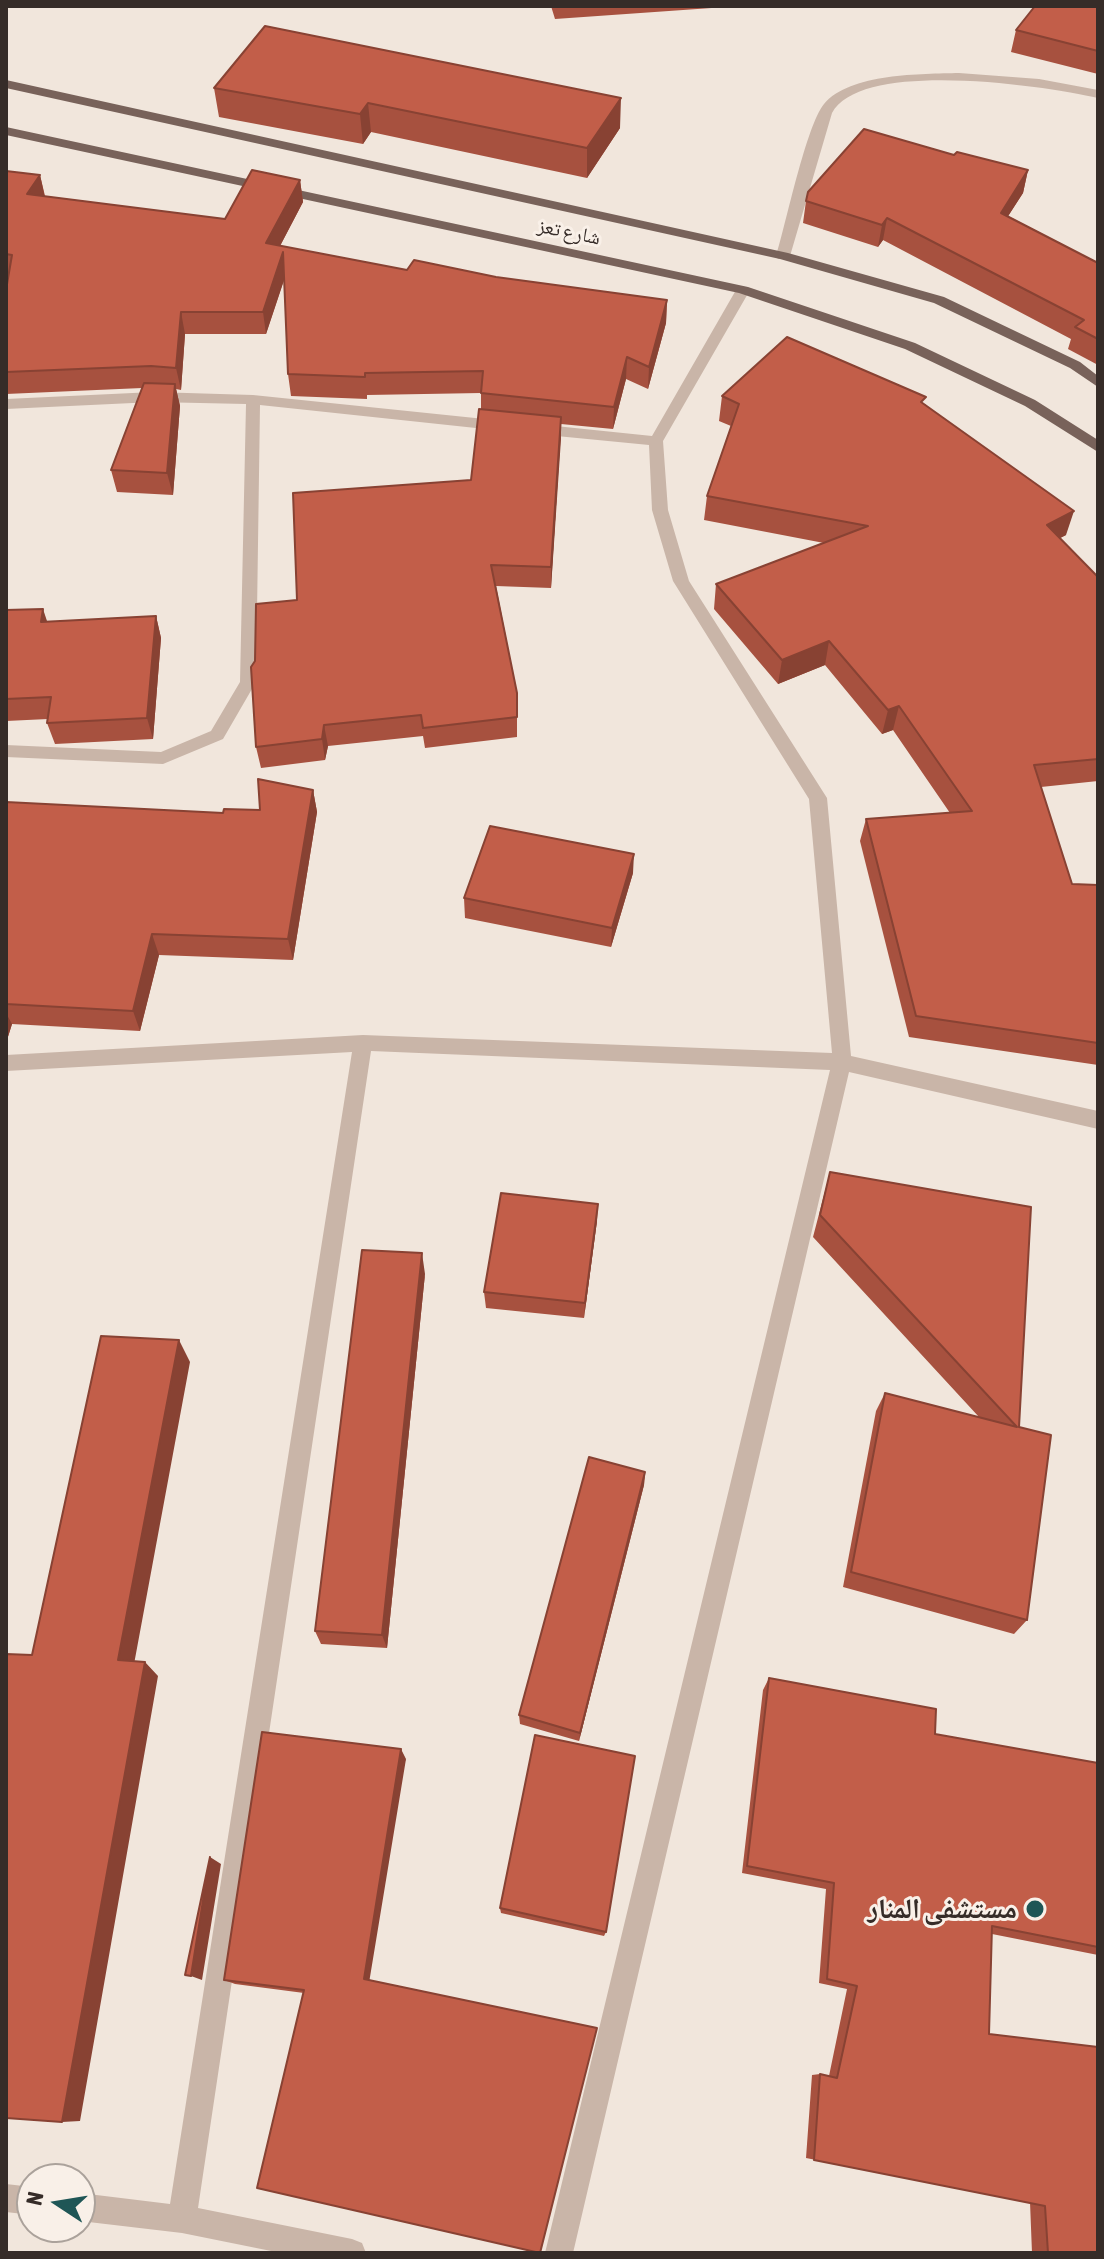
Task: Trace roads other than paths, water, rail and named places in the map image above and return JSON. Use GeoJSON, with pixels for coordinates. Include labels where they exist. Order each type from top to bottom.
{"type":"FeatureCollection","features":[{"type":"Feature","properties":{"kind":"main road","name":"شارع تعز"},"geometry":{"type":"LineString","coordinates":[[6,84],[783,256],[939,300],[1075,365],[1098,383]]}},
{"type":"Feature","properties":{"kind":"main road","name":"شارع تعز"},"geometry":{"type":"LineString","coordinates":[[6,131],[743,290],[910,346],[1030,403],[1098,447]]}},
{"type":"Feature","properties":{"kind":"street"},"geometry":{"type":"LineString","coordinates":[[783,256],[828,107],[851,90],[896,80],[989,76],[1098,94]]}},
{"type":"Feature","properties":{"kind":"street"},"geometry":{"type":"LineString","coordinates":[[559,2253],[842,1062],[818,798],[681,581],[660,510],[656,441],[743,290]]}},
{"type":"Feature","properties":{"kind":"street"},"geometry":{"type":"LineString","coordinates":[[6,404],[154,397],[253,400],[656,441]]}},
{"type":"Feature","properties":{"kind":"street"},"geometry":{"type":"LineString","coordinates":[[6,751],[163,758],[217,735],[248,682],[253,400]]}},
{"type":"Feature","properties":{"kind":"street"},"geometry":{"type":"LineString","coordinates":[[182,2219],[363,1043]]}},
{"type":"Feature","properties":{"kind":"street"},"geometry":{"type":"LineString","coordinates":[[6,1063],[363,1043],[842,1062],[1098,1120]]}},
{"type":"Feature","properties":{"kind":"street"},"geometry":{"type":"LineString","coordinates":[[96,2209],[182,2219],[352,2253]]}},
{"type":"Feature","properties":{"kind":"place","name":"مستشفى المنار"},"geometry":{"type":"Point","coordinates":[1035,1909]}}]}
